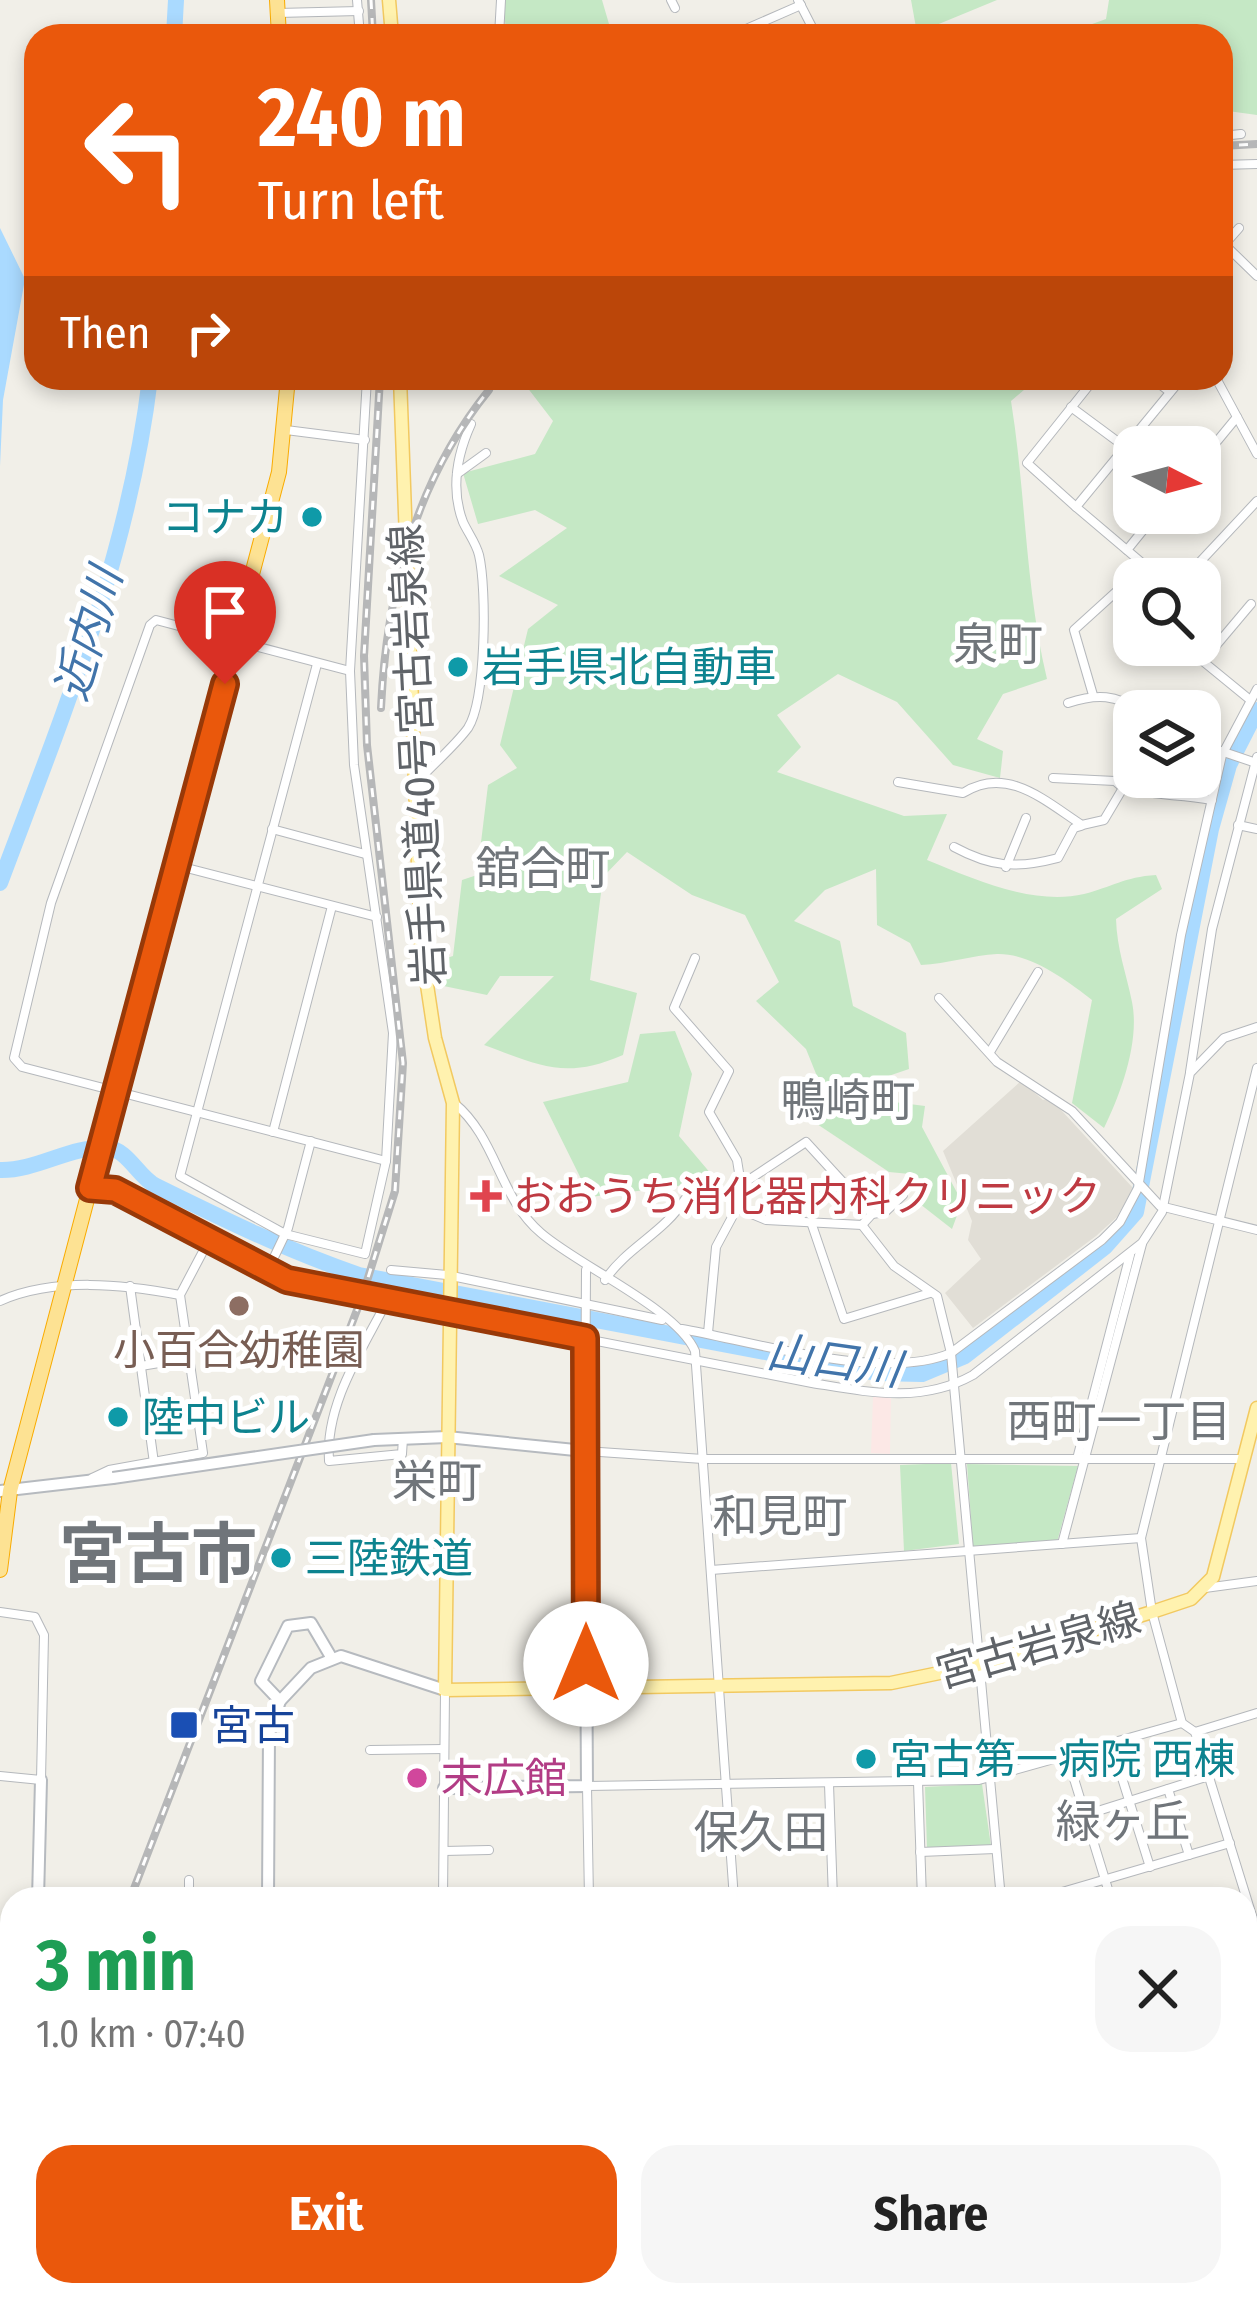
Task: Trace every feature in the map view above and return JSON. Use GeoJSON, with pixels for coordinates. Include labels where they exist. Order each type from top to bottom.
{"type":"FeatureCollection","features":[{"type":"Feature","properties":{"kind":"highway"},"geometry":{"type":"LineString","coordinates":[[0,1570],[5,1491],[66,1287],[237,639],[286,430],[288,390]]}},
{"type":"Feature","properties":{"kind":"main road","name":"岩手県道40号宮古岩泉線"},"geometry":{"type":"LineString","coordinates":[[400,390],[421,945],[435,1038],[453,1102],[446,1307],[445,1690]]}},
{"type":"Feature","properties":{"kind":"main road"},"geometry":{"type":"LineString","coordinates":[[1205,1588],[1219,1563],[1257,1408]]}},
{"type":"Feature","properties":{"kind":"main road","name":"宮古岩泉線"},"geometry":{"type":"LineString","coordinates":[[586,1688],[891,1683],[978,1665],[1152,1612],[1205,1588]]}},
{"type":"Feature","properties":{"kind":"main road"},"geometry":{"type":"LineString","coordinates":[[445,1690],[586,1688]]}},
{"type":"Feature","properties":{"kind":"street"},"geometry":{"type":"LineString","coordinates":[[755,24],[799,3]]}},
{"type":"Feature","properties":{"kind":"street"},"geometry":{"type":"LineString","coordinates":[[278,6],[358,5]]}},
{"type":"Feature","properties":{"kind":"street"},"geometry":{"type":"LineString","coordinates":[[1233,135],[1241,134]]}},
{"type":"Feature","properties":{"kind":"street"},"geometry":{"type":"LineString","coordinates":[[1233,234],[1239,228]]}},
{"type":"Feature","properties":{"kind":"street"},"geometry":{"type":"LineString","coordinates":[[316,664],[180,1176],[283,1238],[365,1254],[386,1161],[393,1033],[365,854],[350,671],[367,390]]}},
{"type":"Feature","properties":{"kind":"street"},"geometry":{"type":"LineString","coordinates":[[1086,390],[1027,463],[1136,558]]}},
{"type":"Feature","properties":{"kind":"street"},"geometry":{"type":"LineString","coordinates":[[1142,426],[1167,390]]}},
{"type":"Feature","properties":{"kind":"street"},"geometry":{"type":"LineString","coordinates":[[1223,390],[1257,454]]}},
{"type":"Feature","properties":{"kind":"street"},"geometry":{"type":"LineString","coordinates":[[1071,407],[1113,438]]}},
{"type":"Feature","properties":{"kind":"street"},"geometry":{"type":"LineString","coordinates":[[1221,437],[1238,416]]}},
{"type":"Feature","properties":{"kind":"street"},"geometry":{"type":"LineString","coordinates":[[416,783],[470,725],[478,685],[486,620],[483,580],[478,551],[457,500],[456,475],[471,424]]}},
{"type":"Feature","properties":{"kind":"street"},"geometry":{"type":"LineString","coordinates":[[286,430],[365,440]]}},
{"type":"Feature","properties":{"kind":"street"},"geometry":{"type":"LineString","coordinates":[[456,475],[486,453]]}},
{"type":"Feature","properties":{"kind":"street"},"geometry":{"type":"LineString","coordinates":[[1076,507],[1113,462]]}},
{"type":"Feature","properties":{"kind":"street"},"geometry":{"type":"LineString","coordinates":[[1204,558],[1257,501]]}},
{"type":"Feature","properties":{"kind":"street"},"geometry":{"type":"LineString","coordinates":[[1126,550],[1139,534]]}},
{"type":"Feature","properties":{"kind":"street"},"geometry":{"type":"LineString","coordinates":[[1093,694],[1073,630],[1113,595]]}},
{"type":"Feature","properties":{"kind":"street"},"geometry":{"type":"LineString","coordinates":[[1221,640],[1251,604]]}},
{"type":"Feature","properties":{"kind":"street"},"geometry":{"type":"LineString","coordinates":[[350,671],[156,620],[150,625],[40,940],[14,1058],[22,1067],[386,1161]]}},
{"type":"Feature","properties":{"kind":"street"},"geometry":{"type":"LineString","coordinates":[[1209,666],[1249,699]]}},
{"type":"Feature","properties":{"kind":"street"},"geometry":{"type":"LineString","coordinates":[[453,1102],[478,1123],[519,1213],[586,1268],[685,1332],[881,1364],[933,1360],[951,1352],[1102,1240],[1120,1222],[1138,1188],[1181,935],[1212,800],[1225,755],[1257,689]]}},
{"type":"Feature","properties":{"kind":"street"},"geometry":{"type":"LineString","coordinates":[[1068,703],[1093,694],[1113,697]]}},
{"type":"Feature","properties":{"kind":"street"},"geometry":{"type":"LineString","coordinates":[[1081,1459],[1142,1243],[1162,1206],[1190,1073],[1212,929],[1255,761],[1221,753]]}},
{"type":"Feature","properties":{"kind":"street"},"geometry":{"type":"LineString","coordinates":[[1053,778],[1113,782]]}},
{"type":"Feature","properties":{"kind":"street"},"geometry":{"type":"LineString","coordinates":[[898,782],[963,793],[975,785],[1007,782],[1082,825]]}},
{"type":"Feature","properties":{"kind":"street"},"geometry":{"type":"LineString","coordinates":[[953,847],[987,865],[1006,867],[1058,858],[1074,828],[1104,820],[1117,798]]}},
{"type":"Feature","properties":{"kind":"street"},"geometry":{"type":"LineString","coordinates":[[1202,798],[1212,800]]}},
{"type":"Feature","properties":{"kind":"street"},"geometry":{"type":"LineString","coordinates":[[1006,867],[1026,818]]}},
{"type":"Feature","properties":{"kind":"street"},"geometry":{"type":"LineString","coordinates":[[1238,825],[1257,830]]}},
{"type":"Feature","properties":{"kind":"street"},"geometry":{"type":"LineString","coordinates":[[272,829],[365,854]]}},
{"type":"Feature","properties":{"kind":"street"},"geometry":{"type":"LineString","coordinates":[[175,865],[376,917]]}},
{"type":"Feature","properties":{"kind":"street"},"geometry":{"type":"LineString","coordinates":[[273,1132],[332,906]]}},
{"type":"Feature","properties":{"kind":"street"},"geometry":{"type":"LineString","coordinates":[[695,958],[674,1008],[729,1071],[709,1112],[737,1160],[741,1185],[736,1208],[716,1247],[707,1334]]}},
{"type":"Feature","properties":{"kind":"street"},"geometry":{"type":"LineString","coordinates":[[990,1052],[1038,972]]}},
{"type":"Feature","properties":{"kind":"street"},"geometry":{"type":"LineString","coordinates":[[939,998],[997,1062],[1072,1112],[1138,1188],[1162,1206],[1257,1230]]}},
{"type":"Feature","properties":{"kind":"street"},"geometry":{"type":"LineString","coordinates":[[1190,1073],[1224,1038],[1257,1027]]}},
{"type":"Feature","properties":{"kind":"street"},"geometry":{"type":"LineString","coordinates":[[1243,1887],[1195,1732],[1182,1723],[1152,1612],[1141,1538],[1257,1068]]}},
{"type":"Feature","properties":{"kind":"street"},"geometry":{"type":"LineString","coordinates":[[267,1271],[283,1238],[310,1141]]}},
{"type":"Feature","properties":{"kind":"street"},"geometry":{"type":"LineString","coordinates":[[741,1185],[806,1142],[872,1214]]}},
{"type":"Feature","properties":{"kind":"street"},"geometry":{"type":"LineString","coordinates":[[90,1188],[115,1190],[267,1271],[387,1301],[446,1307],[885,1394],[952,1384],[1142,1243]]}},
{"type":"Feature","properties":{"kind":"street"},"geometry":{"type":"LineString","coordinates":[[862,1225],[903,1195]]}},
{"type":"Feature","properties":{"kind":"street"},"geometry":{"type":"LineString","coordinates":[[605,1280],[623,1252],[661,1228],[685,1199]]}},
{"type":"Feature","properties":{"kind":"street"},"geometry":{"type":"LineString","coordinates":[[736,1208],[766,1220],[862,1225],[894,1266],[932,1292],[951,1352],[1000,1887]]}},
{"type":"Feature","properties":{"kind":"street"},"geometry":{"type":"LineString","coordinates":[[811,1222],[844,1319],[932,1292]]}},
{"type":"Feature","properties":{"kind":"street"},"geometry":{"type":"LineString","coordinates":[[82,1483],[109,1470],[202,1454],[180,1295],[208,1242]]}},
{"type":"Feature","properties":{"kind":"street"},"geometry":{"type":"LineString","coordinates":[[1062,1544],[1131,1254]]}},
{"type":"Feature","properties":{"kind":"street"},"geometry":{"type":"LineString","coordinates":[[586,1268],[589,1887]]}},
{"type":"Feature","properties":{"kind":"street"},"geometry":{"type":"LineString","coordinates":[[391,1270],[670,1322]]}},
{"type":"Feature","properties":{"kind":"street"},"geometry":{"type":"LineString","coordinates":[[0,1301],[66,1287],[130,1286],[180,1295]]}},
{"type":"Feature","properties":{"kind":"street"},"geometry":{"type":"LineString","coordinates":[[130,1286],[154,1462]]}},
{"type":"Feature","properties":{"kind":"street"},"geometry":{"type":"LineString","coordinates":[[387,1301],[368,1330],[327,1432],[328,1461],[402,1454],[403,1438]]}},
{"type":"Feature","properties":{"kind":"street"},"geometry":{"type":"LineString","coordinates":[[685,1332],[695,1355],[733,1887]]}},
{"type":"Feature","properties":{"kind":"street"},"geometry":{"type":"LineString","coordinates":[[141,1366],[189,1358]]}},
{"type":"Feature","properties":{"kind":"street"},"geometry":{"type":"LineString","coordinates":[[5,1491],[403,1438],[447,1437],[703,1459],[1245,1459]]}},
{"type":"Feature","properties":{"kind":"street"},"geometry":{"type":"LineString","coordinates":[[711,1570],[1141,1538]]}},
{"type":"Feature","properties":{"kind":"street"},"geometry":{"type":"LineString","coordinates":[[1205,1588],[1257,1581]]}},
{"type":"Feature","properties":{"kind":"street"},"geometry":{"type":"LineString","coordinates":[[0,1612],[35,1616],[43,1624],[38,1887]]}},
{"type":"Feature","properties":{"kind":"street"},"geometry":{"type":"LineString","coordinates":[[280,1701],[261,1682],[284,1630],[299,1621],[316,1627],[331,1657]]}},
{"type":"Feature","properties":{"kind":"street"},"geometry":{"type":"LineString","coordinates":[[268,1887],[269,1733],[280,1701],[311,1668],[331,1657],[351,1658],[445,1690],[443,1887]]}},
{"type":"Feature","properties":{"kind":"street"},"geometry":{"type":"LineString","coordinates":[[1195,1732],[1257,1713]]}},
{"type":"Feature","properties":{"kind":"street"},"geometry":{"type":"LineString","coordinates":[[444,1788],[988,1778],[1182,1723]]}},
{"type":"Feature","properties":{"kind":"street"},"geometry":{"type":"LineString","coordinates":[[1111,1743],[1150,1867]]}},
{"type":"Feature","properties":{"kind":"street"},"geometry":{"type":"LineString","coordinates":[[370,1750],[444,1750]]}},
{"type":"Feature","properties":{"kind":"street"},"geometry":{"type":"LineString","coordinates":[[1066,1756],[1108,1887]]}},
{"type":"Feature","properties":{"kind":"street"},"geometry":{"type":"LineString","coordinates":[[0,1776],[41,1780]]}},
{"type":"Feature","properties":{"kind":"street"},"geometry":{"type":"LineString","coordinates":[[1085,1815],[1209,1776]]}},
{"type":"Feature","properties":{"kind":"street"},"geometry":{"type":"LineString","coordinates":[[917,1782],[921,1887]]}},
{"type":"Feature","properties":{"kind":"street"},"geometry":{"type":"LineString","coordinates":[[829,1784],[833,1887]]}},
{"type":"Feature","properties":{"kind":"street"},"geometry":{"type":"LineString","coordinates":[[1168,1789],[1189,1855]]}},
{"type":"Feature","properties":{"kind":"street"},"geometry":{"type":"LineString","coordinates":[[1083,1887],[1230,1843]]}},
{"type":"Feature","properties":{"kind":"street"},"geometry":{"type":"LineString","coordinates":[[920,1852],[995,1849]]}},
{"type":"Feature","properties":{"kind":"street"},"geometry":{"type":"LineString","coordinates":[[444,1851],[489,1850]]}},
{"type":"Feature","properties":{"kind":"street"},"geometry":{"type":"LineString","coordinates":[[189,1880],[189,1887]]}},
{"type":"Feature","properties":{"kind":"street"},"geometry":{"type":"LineString","coordinates":[[270,2307],[301,2307]]}},
{"type":"Feature","properties":{"kind":"shaded area"},"geometry":{"type":"Polygon","coordinates":[[[1021,1081],[1043,1100],[1050,1098],[1133,1188],[1117,1217],[1096,1236],[973,1328],[945,1293],[981,1259],[968,1240],[972,1221],[943,1151],[1021,1081]]]}},
{"type":"Feature","properties":{"kind":"shaded area"},"geometry":{"type":"Polygon","coordinates":[[[873,1397],[891,1397],[890,1454],[871,1453],[873,1397]]]}},
{"type":"Feature","properties":{"kind":"green space"},"geometry":{"type":"Polygon","coordinates":[[[502,0],[602,0],[609,24],[505,24],[502,0]]]}},
{"type":"Feature","properties":{"kind":"green space"},"geometry":{"type":"Polygon","coordinates":[[[911,0],[997,0],[939,24],[915,24],[911,0]]]}},
{"type":"Feature","properties":{"kind":"green space"},"geometry":{"type":"Polygon","coordinates":[[[1109,0],[1257,0],[1257,115],[1233,112],[1233,24],[1092,24],[1106,19],[1109,0]]]}},
{"type":"Feature","properties":{"kind":"green space"},"geometry":{"type":"Polygon","coordinates":[[[529,390],[1024,390],[1011,401],[1034,610],[1047,679],[1003,694],[977,739],[1003,751],[1000,778],[953,765],[897,702],[838,674],[777,715],[801,747],[777,772],[904,816],[947,814],[927,860],[1024,894],[1065,897],[1156,875],[1162,889],[1116,919],[1134,1017],[1131,1050],[1104,1128],[1072,1103],[1092,1000],[1060,977],[1010,955],[921,965],[910,943],[877,925],[876,869],[825,890],[794,921],[840,941],[853,1006],[906,1033],[909,1069],[865,1084],[863,1098],[925,1106],[922,1127],[962,1202],[952,1229],[920,1204],[910,1174],[889,1172],[811,1120],[827,1101],[806,1049],[756,1001],[779,982],[745,915],[692,895],[627,852],[603,877],[590,980],[637,993],[623,1055],[585,1067],[553,1067],[484,1045],[554,976],[500,976],[487,995],[434,984],[437,961],[453,956],[462,880],[477,875],[488,785],[517,768],[500,745],[528,629],[558,605],[499,576],[567,528],[535,510],[478,524],[463,473],[535,454],[553,421],[529,390]]]}},
{"type":"Feature","properties":{"kind":"green space"},"geometry":{"type":"Polygon","coordinates":[[[675,1031],[692,1074],[679,1136],[717,1181],[590,1197],[543,1102],[628,1082],[640,1034],[675,1031]]]}},
{"type":"Feature","properties":{"kind":"green space"},"geometry":{"type":"Polygon","coordinates":[[[951,1463],[959,1544],[904,1551],[900,1465],[951,1463]]]}},
{"type":"Feature","properties":{"kind":"green space"},"geometry":{"type":"Polygon","coordinates":[[[967,1464],[1078,1466],[1057,1542],[973,1547],[967,1464]]]}},
{"type":"Feature","properties":{"kind":"green space"},"geometry":{"type":"Polygon","coordinates":[[[982,1784],[991,1846],[927,1848],[925,1787],[982,1784]]]}},
{"type":"Feature","properties":{"kind":"water"},"geometry":{"type":"Polygon","coordinates":[[[0,228],[24,284],[3,400],[0,466],[0,228]]]}},
{"type":"Feature","properties":{"kind":"waterway","name":"近内川"},"geometry":{"type":"LineString","coordinates":[[175,24],[176,0]]}},
{"type":"Feature","properties":{"kind":"waterway"},"geometry":{"type":"LineString","coordinates":[[0,883],[110,572],[148,390]]}},
{"type":"Feature","properties":{"kind":"waterway","name":"山口川"},"geometry":{"type":"LineString","coordinates":[[0,1170],[107,1148],[127,1158],[156,1186],[281,1245],[359,1275],[876,1373],[922,1374],[965,1356],[1105,1247],[1136,1212],[1211,829],[1229,765],[1257,710]]}},
{"type":"Feature","properties":{"kind":"railway"},"geometry":{"type":"LineString","coordinates":[[371,0],[372,24]]}},
{"type":"Feature","properties":{"kind":"railway"},"geometry":{"type":"LineString","coordinates":[[1233,145],[1257,144]]}},
{"type":"Feature","properties":{"kind":"railway"},"geometry":{"type":"LineString","coordinates":[[135,1887],[362,1297],[395,1191],[403,1063],[367,745],[364,656],[379,390]]}},
{"type":"Feature","properties":{"kind":"railway"},"geometry":{"type":"LineString","coordinates":[[381,708],[390,623],[410,540],[442,462],[489,390]]}},
{"type":"Feature","properties":{"kind":"place","name":"コナカ"},"geometry":{"type":"Point","coordinates":[312,517]}},
{"type":"Feature","properties":{"kind":"place","name":"岩手県北自動車"},"geometry":{"type":"Point","coordinates":[458,667]}},
{"type":"Feature","properties":{"kind":"place","name":"おおうち消化器内科クリニック"},"geometry":{"type":"Point","coordinates":[486,1196]}},
{"type":"Feature","properties":{"kind":"place","name":"小百合幼稚園"},"geometry":{"type":"Point","coordinates":[239,1306]}},
{"type":"Feature","properties":{"kind":"place","name":"陸中ビル"},"geometry":{"type":"Point","coordinates":[118,1417]}},
{"type":"Feature","properties":{"kind":"place","name":"三陸鉄道"},"geometry":{"type":"Point","coordinates":[281,1558]}},
{"type":"Feature","properties":{"kind":"place","name":"宮古"},"geometry":{"type":"Point","coordinates":[184,1725]}},
{"type":"Feature","properties":{"kind":"place","name":"宮古第一病院 西棟"},"geometry":{"type":"Point","coordinates":[866,1759]}},
{"type":"Feature","properties":{"kind":"place","name":"末広館"},"geometry":{"type":"Point","coordinates":[417,1778]}},
{"type":"Feature","properties":{"kind":"district","name":"泉町"},"geometry":{"type":"Point","coordinates":[998,644]}},
{"type":"Feature","properties":{"kind":"district","name":"舘合町"},"geometry":{"type":"Point","coordinates":[543,868]}},
{"type":"Feature","properties":{"kind":"district","name":"鴨崎町"},"geometry":{"type":"Point","coordinates":[848,1100]}},
{"type":"Feature","properties":{"kind":"district","name":"西町一丁目"},"geometry":{"type":"Point","coordinates":[1119,1421]}},
{"type":"Feature","properties":{"kind":"district","name":"栄町"},"geometry":{"type":"Point","coordinates":[437,1481]}},
{"type":"Feature","properties":{"kind":"district","name":"和見町"},"geometry":{"type":"Point","coordinates":[780,1516]}},
{"type":"Feature","properties":{"kind":"district","name":"宮古市"},"geometry":{"type":"Point","coordinates":[158,1554]}},
{"type":"Feature","properties":{"kind":"district","name":"緑ヶ丘"},"geometry":{"type":"Point","coordinates":[1123,1821]}},
{"type":"Feature","properties":{"kind":"district","name":"保久田"},"geometry":{"type":"Point","coordinates":[761,1832]}},
{"type":"Feature","properties":{"kind":"route"},"geometry":{"type":"LineString","coordinates":[[225,684],[90,1188],[115,1190],[287,1280],[369,1300],[397,1301],[585,1338],[586,1664]]}}]}
